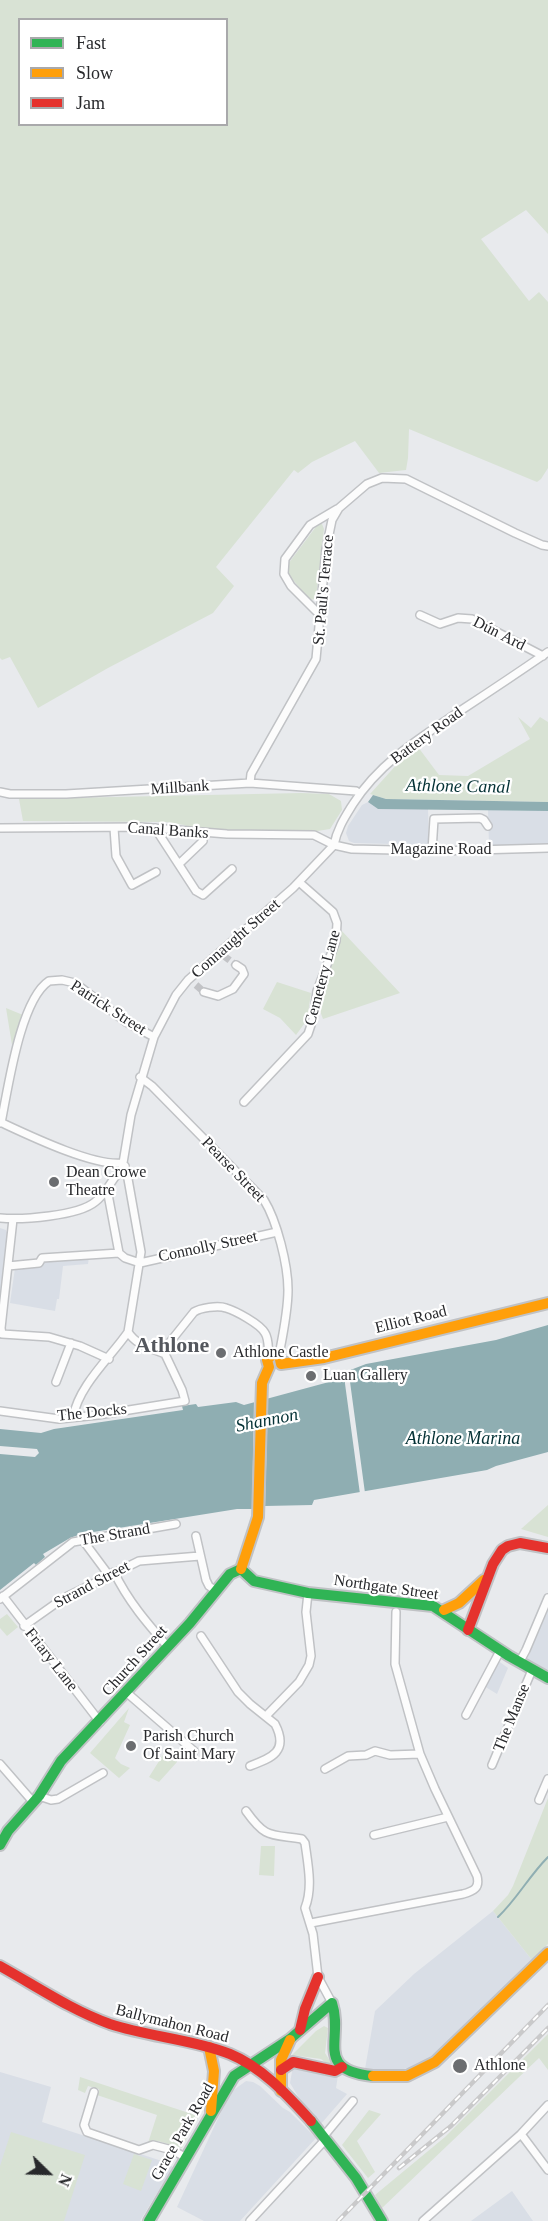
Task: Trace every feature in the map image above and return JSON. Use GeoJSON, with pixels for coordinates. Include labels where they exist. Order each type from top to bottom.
{"type":"FeatureCollection","features":[{"type":"Feature","properties":{"kind":"street","name":"St. Paul's Terrace"},"geometry":{"type":"LineString","coordinates":[[250,783],[251,774],[316,659],[328,533],[332,520],[339,508],[371,482],[382,478],[401,477],[515,534],[548,546]]}},
{"type":"Feature","properties":{"kind":"street"},"geometry":{"type":"LineString","coordinates":[[321,612],[316,611],[291,586],[284,574],[285,559],[310,525],[339,508]]}},
{"type":"Feature","properties":{"kind":"street","name":"Dún Ard"},"geometry":{"type":"LineString","coordinates":[[420,615],[440,624],[466,617],[545,654]]}},
{"type":"Feature","properties":{"kind":"street","name":"Battery Road"},"geometry":{"type":"LineString","coordinates":[[334,845],[336,831],[359,795],[373,777],[406,747],[545,654]]}},
{"type":"Feature","properties":{"kind":"street","name":"Millbank"},"geometry":{"type":"LineString","coordinates":[[0,792],[66,794],[250,783],[356,791],[359,795]]}},
{"type":"Feature","properties":{"kind":"street"},"geometry":{"type":"LineString","coordinates":[[432,851],[434,819],[482,819],[488,826]]}},
{"type":"Feature","properties":{"kind":"street","name":"Canal Banks"},"geometry":{"type":"LineString","coordinates":[[0,828],[155,828],[255,836],[314,836],[334,845]]}},
{"type":"Feature","properties":{"kind":"street"},"geometry":{"type":"LineString","coordinates":[[114,828],[117,856],[132,885],[156,872]]}},
{"type":"Feature","properties":{"kind":"street"},"geometry":{"type":"LineString","coordinates":[[155,828],[196,891],[202,895],[232,869]]}},
{"type":"Feature","properties":{"kind":"street","name":"Canal Banks"},"geometry":{"type":"LineString","coordinates":[[179,864],[203,841]]}},
{"type":"Feature","properties":{"kind":"street","name":"Magazine Road"},"geometry":{"type":"LineString","coordinates":[[334,845],[352,849],[432,851],[548,849]]}},
{"type":"Feature","properties":{"kind":"street","name":"Connaught Street"},"geometry":{"type":"LineString","coordinates":[[124,1165],[131,1114],[140,1077],[154,1037],[176,995],[190,978],[299,882],[334,845]]}},
{"type":"Feature","properties":{"kind":"street","name":"Cemetery Lane"},"geometry":{"type":"LineString","coordinates":[[244,1102],[308,1034],[313,1019],[317,991],[337,936],[337,923],[331,909],[299,882]]}},
{"type":"Feature","properties":{"kind":"street"},"geometry":{"type":"LineString","coordinates":[[204,992],[218,996],[233,989],[244,974],[242,969],[236,965]]}},
{"type":"Feature","properties":{"kind":"street"},"geometry":{"type":"LineString","coordinates":[[190,978],[196,985]]}},
{"type":"Feature","properties":{"kind":"street","name":"Patrick Street"},"geometry":{"type":"LineString","coordinates":[[0,1122],[27,1017],[45,984],[52,980],[75,983],[126,1022],[154,1037]]}},
{"type":"Feature","properties":{"kind":"street","name":"Pearse Street"},"geometry":{"type":"LineString","coordinates":[[140,1077],[152,1086],[264,1200],[271,1214],[277,1232],[288,1291],[275,1361]]}},
{"type":"Feature","properties":{"kind":"street"},"geometry":{"type":"LineString","coordinates":[[0,1122],[42,1141],[94,1159],[124,1165]]}},
{"type":"Feature","properties":{"kind":"street"},"geometry":{"type":"LineString","coordinates":[[0,1218],[13,1219],[79,1211],[95,1203],[124,1165]]}},
{"type":"Feature","properties":{"kind":"street"},"geometry":{"type":"LineString","coordinates":[[73,1417],[78,1401],[87,1385],[129,1332],[132,1298],[140,1263],[139,1241],[124,1165]]}},
{"type":"Feature","properties":{"kind":"street"},"geometry":{"type":"LineString","coordinates":[[107,1189],[119,1253],[125,1258],[140,1263]]}},
{"type":"Feature","properties":{"kind":"street"},"geometry":{"type":"LineString","coordinates":[[13,1219],[2,1334],[49,1337],[109,1359]]}},
{"type":"Feature","properties":{"kind":"street","name":"Connolly Street"},"geometry":{"type":"LineString","coordinates":[[140,1263],[277,1232]]}},
{"type":"Feature","properties":{"kind":"street"},"geometry":{"type":"LineString","coordinates":[[8,1266],[39,1263],[42,1258],[119,1253]]}},
{"type":"Feature","properties":{"kind":"street","name":"Elliot Road"},"geometry":{"type":"LineString","coordinates":[[275,1361],[324,1358],[548,1303]]}},
{"type":"Feature","properties":{"kind":"street"},"geometry":{"type":"LineString","coordinates":[[129,1332],[132,1338],[150,1350],[162,1352],[198,1309],[224,1307],[248,1319],[267,1335],[275,1361],[262,1383],[258,1517],[241,1569]]}},
{"type":"Feature","properties":{"kind":"street"},"geometry":{"type":"LineString","coordinates":[[56,1382],[70,1343]]}},
{"type":"Feature","properties":{"kind":"street","name":"The Docks"},"geometry":{"type":"LineString","coordinates":[[0,1411],[58,1419],[185,1401],[179,1382],[162,1352]]}},
{"type":"Feature","properties":{"kind":"street","name":"The Strand"},"geometry":{"type":"LineString","coordinates":[[2,1597],[66,1546],[82,1539],[176,1524]]}},
{"type":"Feature","properties":{"kind":"street"},"geometry":{"type":"LineString","coordinates":[[196,1536],[206,1580],[209,1586],[216,1591]]}},
{"type":"Feature","properties":{"kind":"street"},"geometry":{"type":"LineString","coordinates":[[82,1539],[111,1573],[137,1611],[168,1647]]}},
{"type":"Feature","properties":{"kind":"street"},"geometry":{"type":"LineString","coordinates":[[444,1610],[459,1603],[473,1592],[486,1578],[502,1552],[515,1543],[548,1548]]}},
{"type":"Feature","properties":{"kind":"street","name":"Strand Street"},"geometry":{"type":"LineString","coordinates":[[24,1626],[62,1599],[139,1561],[200,1556]]}},
{"type":"Feature","properties":{"kind":"street","name":"Church Street"},"geometry":{"type":"LineString","coordinates":[[2,1841],[37,1799],[61,1761],[191,1625],[230,1574],[241,1569]]}},
{"type":"Feature","properties":{"kind":"street","name":"Northgate Street"},"geometry":{"type":"LineString","coordinates":[[241,1569],[255,1581],[308,1593],[421,1604],[444,1610],[468,1630],[500,1651],[548,1678]]}},
{"type":"Feature","properties":{"kind":"street"},"geometry":{"type":"LineString","coordinates":[[468,1630],[486,1578]]}},
{"type":"Feature","properties":{"kind":"street"},"geometry":{"type":"LineString","coordinates":[[266,1716],[295,1687],[309,1665],[311,1652],[306,1612],[308,1593]]}},
{"type":"Feature","properties":{"kind":"street","name":"Friary Lane"},"geometry":{"type":"LineString","coordinates":[[2,1597],[100,1722]]}},
{"type":"Feature","properties":{"kind":"street"},"geometry":{"type":"LineString","coordinates":[[519,1663],[548,1598]]}},
{"type":"Feature","properties":{"kind":"street"},"geometry":{"type":"LineString","coordinates":[[311,1923],[463,1894],[475,1890],[478,1882],[420,1754],[400,1684],[394,1651],[396,1612]]}},
{"type":"Feature","properties":{"kind":"street"},"geometry":{"type":"LineString","coordinates":[[201,1636],[238,1692],[278,1729],[279,1747],[272,1757],[250,1766]]}},
{"type":"Feature","properties":{"kind":"street"},"geometry":{"type":"LineString","coordinates":[[466,1715],[500,1651]]}},
{"type":"Feature","properties":{"kind":"street","name":"The Manse"},"geometry":{"type":"LineString","coordinates":[[492,1765],[532,1670]]}},
{"type":"Feature","properties":{"kind":"street"},"geometry":{"type":"LineString","coordinates":[[126,1692],[194,1751]]}},
{"type":"Feature","properties":{"kind":"street"},"geometry":{"type":"LineString","coordinates":[[325,1769],[348,1756],[366,1755],[375,1751],[390,1755],[420,1754]]}},
{"type":"Feature","properties":{"kind":"street"},"geometry":{"type":"LineString","coordinates":[[0,1764],[37,1799],[58,1799],[103,1773]]}},
{"type":"Feature","properties":{"kind":"street"},"geometry":{"type":"LineString","coordinates":[[539,1800],[548,1779]]}},
{"type":"Feature","properties":{"kind":"street"},"geometry":{"type":"LineString","coordinates":[[246,1811],[258,1827],[267,1834],[302,1839],[305,1843],[309,1898],[304,1908],[311,1923],[318,1977],[332,2003],[337,2021],[334,2053],[342,2067],[349,2072],[391,2077],[408,2076],[432,2065],[472,2030],[548,1953]]}},
{"type":"Feature","properties":{"kind":"street"},"geometry":{"type":"LineString","coordinates":[[374,1836],[448,1817]]}},
{"type":"Feature","properties":{"kind":"street","name":"Ballymahon Road"},"geometry":{"type":"LineString","coordinates":[[0,1965],[73,2007],[107,2023],[210,2047],[234,2055],[250,2064],[281,2091],[361,2183],[382,2221]]}},
{"type":"Feature","properties":{"kind":"street"},"geometry":{"type":"LineString","coordinates":[[300,2030],[303,2011],[318,1977]]}},
{"type":"Feature","properties":{"kind":"street","name":"Grace Park Road"},"geometry":{"type":"LineString","coordinates":[[149,2221],[234,2076],[290,2039],[332,2003]]}},
{"type":"Feature","properties":{"kind":"street"},"geometry":{"type":"LineString","coordinates":[[281,2091],[281,2060],[290,2039]]}},
{"type":"Feature","properties":{"kind":"street"},"geometry":{"type":"LineString","coordinates":[[210,2047],[216,2071],[211,2095],[211,2114]]}},
{"type":"Feature","properties":{"kind":"street"},"geometry":{"type":"LineString","coordinates":[[281,2070],[292,2062],[335,2070],[342,2067]]}},
{"type":"Feature","properties":{"kind":"street"},"geometry":{"type":"LineString","coordinates":[[94,2092],[84,2125],[87,2132],[139,2150],[153,2145],[172,2150],[185,2157]]}},
{"type":"Feature","properties":{"kind":"street"},"geometry":{"type":"LineString","coordinates":[[250,2221],[324,2139],[353,2102]]}},
{"type":"Feature","properties":{"kind":"street"},"geometry":{"type":"LineString","coordinates":[[423,2221],[521,2134],[548,2105]]}},
{"type":"Feature","properties":{"kind":"street"},"geometry":{"type":"LineString","coordinates":[[521,2134],[548,2170]]}},
{"type":"Feature","properties":{"kind":"shaded area"},"geometry":{"type":"Polygon","coordinates":[[[368,802],[378,809],[428,809],[429,845],[349,841],[346,833],[348,826],[362,805],[368,802]]]}},
{"type":"Feature","properties":{"kind":"shaded area"},"geometry":{"type":"Polygon","coordinates":[[[488,810],[548,811],[548,846],[489,845],[488,810]]]}},
{"type":"Feature","properties":{"kind":"shaded area"},"geometry":{"type":"Polygon","coordinates":[[[0,1228],[6,1230],[8,1235],[0,1307],[0,1228]]]}},
{"type":"Feature","properties":{"kind":"shaded area"},"geometry":{"type":"Polygon","coordinates":[[[89,1257],[88,1264],[63,1266],[59,1299],[57,1299],[55,1311],[10,1303],[15,1268],[43,1260],[89,1257]]]}},
{"type":"Feature","properties":{"kind":"shaded area"},"geometry":{"type":"Polygon","coordinates":[[[548,1610],[548,1671],[527,1659],[548,1610]]]}},
{"type":"Feature","properties":{"kind":"shaded area"},"geometry":{"type":"Polygon","coordinates":[[[497,1660],[508,1668],[497,1694],[484,1686],[497,1660]]]}},
{"type":"Feature","properties":{"kind":"shaded area"},"geometry":{"type":"Polygon","coordinates":[[[493,1911],[532,1960],[450,2041],[426,2060],[413,2067],[390,2072],[365,2069],[375,2011],[414,1974],[493,1911]]]}},
{"type":"Feature","properties":{"kind":"shaded area"},"geometry":{"type":"Polygon","coordinates":[[[293,2066],[338,2075],[336,2088],[347,2094],[320,2125],[304,2106],[290,2083],[293,2066]]]}},
{"type":"Feature","properties":{"kind":"shaded area"},"geometry":{"type":"Polygon","coordinates":[[[0,2072],[51,2087],[42,2122],[165,2162],[173,2167],[140,2221],[0,2221],[0,2072]]]}},
{"type":"Feature","properties":{"kind":"shaded area"},"geometry":{"type":"Polygon","coordinates":[[[246,2081],[260,2086],[316,2138],[240,2221],[204,2221],[177,2207],[227,2099],[231,2092],[246,2081]]]}},
{"type":"Feature","properties":{"kind":"shaded area"},"geometry":{"type":"Polygon","coordinates":[[[512,2191],[533,2221],[471,2221],[512,2191]]]}},
{"type":"Feature","properties":{"kind":"green space"},"geometry":{"type":"Polygon","coordinates":[[[0,0],[548,0],[548,234],[526,210],[481,239],[529,301],[539,292],[548,302],[548,468],[541,479],[537,482],[409,429],[406,470],[379,473],[355,441],[312,462],[298,473],[294,470],[216,567],[234,586],[213,613],[38,708],[10,657],[2,660],[0,658],[0,0]]]}},
{"type":"Feature","properties":{"kind":"green space"},"geometry":{"type":"Polygon","coordinates":[[[318,524],[322,524],[324,529],[316,598],[312,600],[288,574],[288,564],[318,524]]]}},
{"type":"Feature","properties":{"kind":"green space"},"geometry":{"type":"Polygon","coordinates":[[[518,717],[531,728],[540,717],[548,722],[548,802],[386,799],[370,794],[399,762],[418,747],[439,775],[468,776],[530,739],[518,717]]]}},
{"type":"Feature","properties":{"kind":"green space"},"geometry":{"type":"Polygon","coordinates":[[[329,794],[341,801],[342,810],[330,829],[311,832],[246,832],[191,828],[166,822],[23,821],[19,799],[329,794]]]}},
{"type":"Feature","properties":{"kind":"green space"},"geometry":{"type":"Polygon","coordinates":[[[341,930],[400,993],[323,1019],[317,1003],[318,996],[341,930]]]}},
{"type":"Feature","properties":{"kind":"green space"},"geometry":{"type":"Polygon","coordinates":[[[277,982],[311,993],[307,1020],[296,1035],[280,1018],[263,1009],[277,982]]]}},
{"type":"Feature","properties":{"kind":"green space"},"geometry":{"type":"Polygon","coordinates":[[[6,1008],[23,1015],[12,1045],[6,1008]]]}},
{"type":"Feature","properties":{"kind":"green space"},"geometry":{"type":"Polygon","coordinates":[[[548,1505],[548,1537],[521,1529],[548,1505]]]}},
{"type":"Feature","properties":{"kind":"green space"},"geometry":{"type":"Polygon","coordinates":[[[7,1614],[18,1627],[7,1636],[0,1628],[0,1619],[7,1614]]]}},
{"type":"Feature","properties":{"kind":"green space"},"geometry":{"type":"Polygon","coordinates":[[[129,1708],[124,1722],[130,1725],[115,1758],[130,1768],[119,1778],[90,1753],[129,1708]]]}},
{"type":"Feature","properties":{"kind":"green space"},"geometry":{"type":"Polygon","coordinates":[[[166,1750],[177,1762],[159,1782],[149,1777],[166,1750]]]}},
{"type":"Feature","properties":{"kind":"green space"},"geometry":{"type":"Polygon","coordinates":[[[548,1798],[548,1944],[532,1960],[493,1911],[513,1886],[548,1798]]]}},
{"type":"Feature","properties":{"kind":"green space"},"geometry":{"type":"Polygon","coordinates":[[[261,1846],[275,1846],[274,1876],[259,1875],[261,1846]]]}},
{"type":"Feature","properties":{"kind":"green space"},"geometry":{"type":"Polygon","coordinates":[[[324,2026],[328,2028],[325,2053],[332,2064],[329,2065],[321,2059],[292,2055],[316,2031],[324,2026]]]}},
{"type":"Feature","properties":{"kind":"green space"},"geometry":{"type":"Polygon","coordinates":[[[548,2034],[548,2070],[539,2058],[381,2209],[375,2195],[445,2137],[548,2034]]]}},
{"type":"Feature","properties":{"kind":"green space"},"geometry":{"type":"Polygon","coordinates":[[[80,2077],[198,2116],[197,2121],[182,2148],[158,2141],[148,2143],[157,2115],[97,2095],[99,2089],[88,2086],[85,2093],[78,2090],[80,2077]]]}},
{"type":"Feature","properties":{"kind":"green space"},"geometry":{"type":"Polygon","coordinates":[[[369,2110],[381,2114],[357,2141],[375,2172],[368,2178],[342,2145],[369,2110]]]}},
{"type":"Feature","properties":{"kind":"green space"},"geometry":{"type":"Polygon","coordinates":[[[11,2132],[85,2155],[64,2221],[0,2221],[0,2166],[11,2132]]]}},
{"type":"Feature","properties":{"kind":"green space"},"geometry":{"type":"Polygon","coordinates":[[[134,2154],[152,2160],[141,2191],[123,2184],[134,2154]]]}},
{"type":"Feature","properties":{"kind":"water"},"geometry":{"type":"Polygon","coordinates":[[[373,795],[386,799],[548,802],[548,811],[378,809],[368,802],[373,795]]]}},
{"type":"Feature","properties":{"kind":"water"},"geometry":{"type":"Polygon","coordinates":[[[548,1325],[548,1452],[487,1470],[314,1500],[312,1505],[237,1509],[81,1534],[43,1554],[45,1557],[36,1565],[34,1563],[0,1590],[0,1429],[41,1433],[54,1429],[183,1410],[182,1406],[196,1404],[198,1407],[236,1402],[244,1405],[340,1379],[340,1374],[366,1364],[496,1340],[548,1325]]]}},
{"type":"Feature","properties":{"kind":"pier"},"geometry":{"type":"Polygon","coordinates":[[[348,1367],[365,1493],[360,1494],[343,1369],[348,1367]]]}},
{"type":"Feature","properties":{"kind":"pier"},"geometry":{"type":"Polygon","coordinates":[[[268,1397],[265,1509],[252,1512],[254,1400],[268,1397]]]}},
{"type":"Feature","properties":{"kind":"pier"},"geometry":{"type":"Polygon","coordinates":[[[0,1446],[37,1449],[39,1453],[35,1457],[0,1454],[0,1446]]]}},
{"type":"Feature","properties":{"kind":"waterway"},"geometry":{"type":"LineString","coordinates":[[498,1917],[548,1857]]}},
{"type":"Feature","properties":{"kind":"tunnel"},"geometry":{"type":"LineString","coordinates":[[224,956],[236,965]]}},
{"type":"Feature","properties":{"kind":"tunnel"},"geometry":{"type":"LineString","coordinates":[[196,985],[204,992]]}},
{"type":"Feature","properties":{"kind":"railway"},"geometry":{"type":"LineString","coordinates":[[338,2221],[548,2005]]}},
{"type":"Feature","properties":{"kind":"railway"},"geometry":{"type":"LineString","coordinates":[[399,2168],[451,2126],[548,2028]]}},
{"type":"Feature","properties":{"kind":"traffic: fast"},"geometry":{"type":"LineString","coordinates":[[241,1569],[254,1581],[308,1593],[433,1606],[509,1656],[548,1678]]}},
{"type":"Feature","properties":{"kind":"traffic: fast"},"geometry":{"type":"LineString","coordinates":[[0,1845],[8,1831],[39,1796],[61,1761],[190,1623],[230,1574],[241,1569]]}},
{"type":"Feature","properties":{"kind":"traffic: fast"},"geometry":{"type":"LineString","coordinates":[[149,2221],[234,2076],[290,2039],[332,2003],[335,2016],[337,2060],[343,2067],[355,2073],[373,2076]]}},
{"type":"Feature","properties":{"kind":"traffic: fast"},"geometry":{"type":"LineString","coordinates":[[311,2121],[356,2178],[382,2221]]}},
{"type":"Feature","properties":{"kind":"traffic: slow"},"geometry":{"type":"LineString","coordinates":[[281,1364],[324,1358],[548,1303]]}},
{"type":"Feature","properties":{"kind":"traffic: slow"},"geometry":{"type":"LineString","coordinates":[[241,1569],[258,1517],[262,1383],[269,1367],[267,1360],[273,1354],[279,1355],[281,1364]]}},
{"type":"Feature","properties":{"kind":"traffic: slow"},"geometry":{"type":"LineString","coordinates":[[444,1610],[459,1603],[484,1580]]}},
{"type":"Feature","properties":{"kind":"traffic: slow"},"geometry":{"type":"LineString","coordinates":[[373,2076],[407,2076],[435,2062],[548,1953]]}},
{"type":"Feature","properties":{"kind":"traffic: slow"},"geometry":{"type":"LineString","coordinates":[[281,2091],[281,2060],[290,2040]]}},
{"type":"Feature","properties":{"kind":"traffic: slow"},"geometry":{"type":"LineString","coordinates":[[209,2047],[214,2071],[211,2111]]}},
{"type":"Feature","properties":{"kind":"traffic: jam"},"geometry":{"type":"LineString","coordinates":[[468,1630],[493,1564],[502,1550],[520,1543],[548,1548]]}},
{"type":"Feature","properties":{"kind":"traffic: jam"},"geometry":{"type":"LineString","coordinates":[[0,1966],[68,2005],[110,2024],[230,2054],[264,2074],[311,2121]]}},
{"type":"Feature","properties":{"kind":"traffic: jam"},"geometry":{"type":"LineString","coordinates":[[300,2030],[305,2009],[318,1977]]}},
{"type":"Feature","properties":{"kind":"traffic: jam"},"geometry":{"type":"LineString","coordinates":[[281,2070],[293,2062],[335,2071],[342,2067]]}},
{"type":"Feature","properties":{"kind":"place","name":"Dean Crowe Theatre"},"geometry":{"type":"Point","coordinates":[54,1182]}},
{"type":"Feature","properties":{"kind":"place","name":"Athlone Castle"},"geometry":{"type":"Point","coordinates":[221,1353]}},
{"type":"Feature","properties":{"kind":"place","name":"Luan Gallery"},"geometry":{"type":"Point","coordinates":[311,1376]}},
{"type":"Feature","properties":{"kind":"place","name":"Parish Church Of Saint Mary"},"geometry":{"type":"Point","coordinates":[131,1746]}},
{"type":"Feature","properties":{"kind":"place","name":"Athlone"},"geometry":{"type":"Point","coordinates":[460,2066]}},
{"type":"Feature","properties":{"kind":"district","name":"Athlone"},"geometry":{"type":"Point","coordinates":[172,1346]}},
{"type":"Feature","properties":{"kind":"water label","name":"Athlone Canal"},"geometry":{"type":"Point","coordinates":[458,787]}},
{"type":"Feature","properties":{"kind":"water label","name":"Shannon"},"geometry":{"type":"Point","coordinates":[267,1421]}},
{"type":"Feature","properties":{"kind":"water label","name":"Athlone Marina"},"geometry":{"type":"Point","coordinates":[463,1439]}}]}
